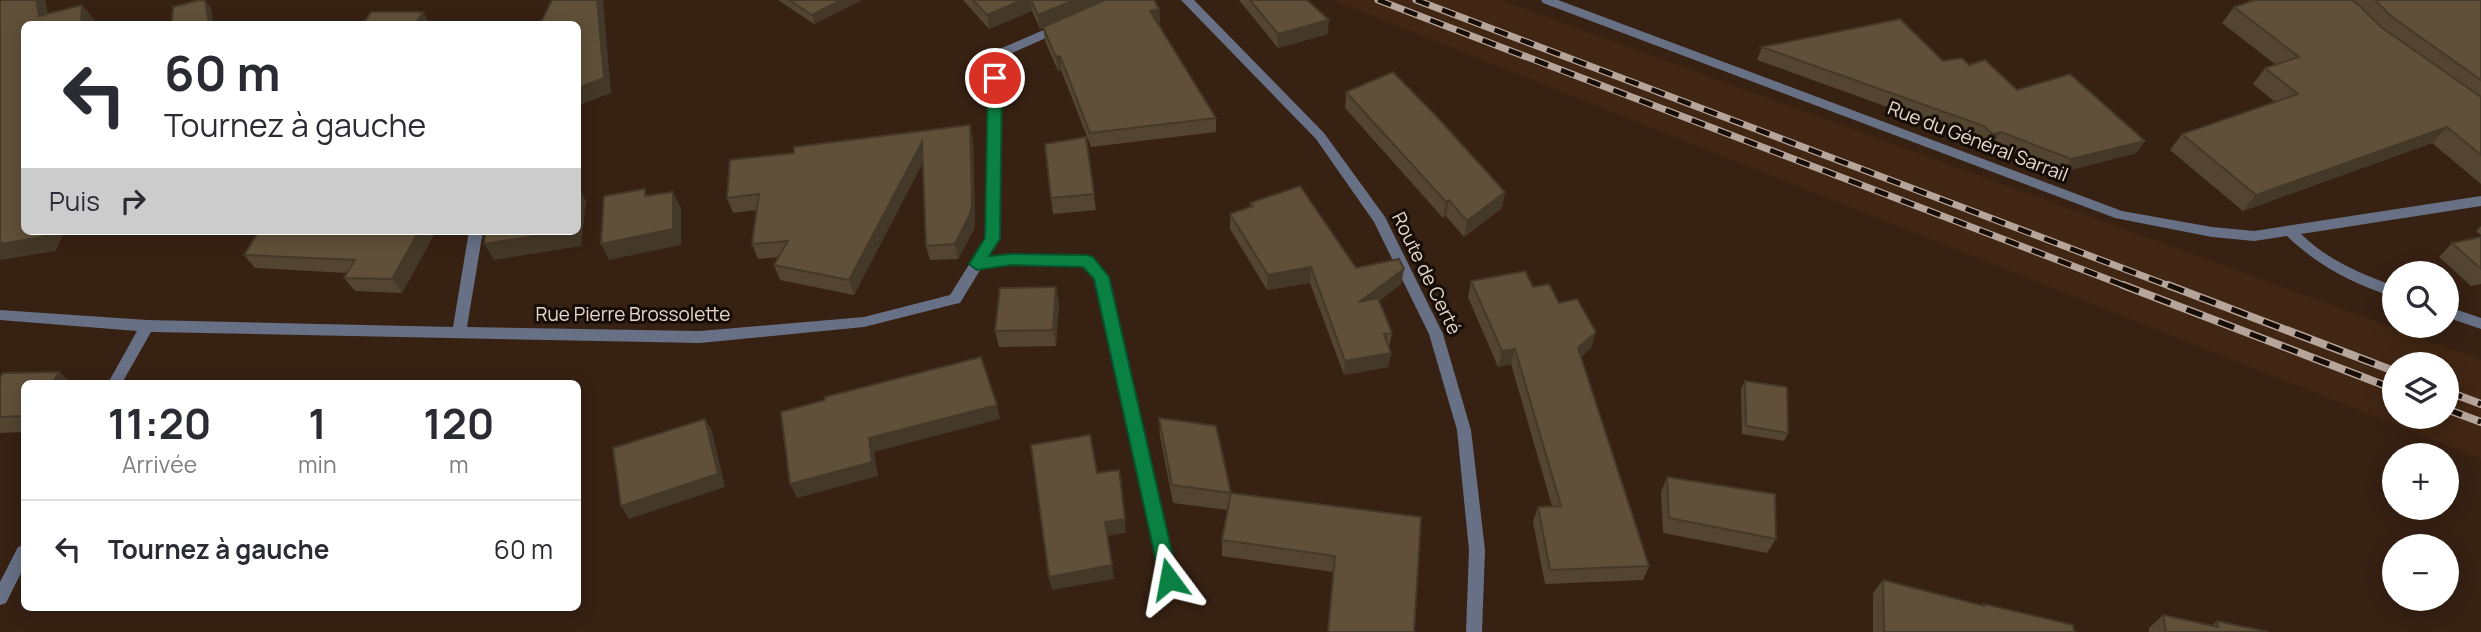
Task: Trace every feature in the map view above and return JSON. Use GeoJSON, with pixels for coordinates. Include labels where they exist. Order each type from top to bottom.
{"type":"FeatureCollection","features":[{"type":"Feature","properties":{"kind":"street","name":"Route de Certé"},"geometry":{"type":"LineString","coordinates":[[1187,0],[1321,136],[1380,220],[1436,334],[1466,442],[1477,550],[1474,632]]}},
{"type":"Feature","properties":{"kind":"street","name":"Rue du Général Sarrail"},"geometry":{"type":"LineString","coordinates":[[1547,0],[2120,215],[2212,232],[2254,236],[2481,201]]}},
{"type":"Feature","properties":{"kind":"street","name":"Rue Pierre Brossolette"},"geometry":{"type":"LineString","coordinates":[[0,315],[147,326],[700,337],[864,322],[955,299],[992,239],[995,78],[999,54],[1075,20]]}},
{"type":"Feature","properties":{"kind":"street"},"geometry":{"type":"LineString","coordinates":[[2290,231],[2320,260],[2341,272],[2382,287]]}},
{"type":"Feature","properties":{"kind":"street"},"geometry":{"type":"LineString","coordinates":[[459,332],[475,235]]}},
{"type":"Feature","properties":{"kind":"street"},"geometry":{"type":"LineString","coordinates":[[977,264],[1011,260],[1087,261],[1101,277],[1169,579]]}},
{"type":"Feature","properties":{"kind":"street"},"geometry":{"type":"LineString","coordinates":[[2459,316],[2481,324]]}},
{"type":"Feature","properties":{"kind":"street"},"geometry":{"type":"LineString","coordinates":[[117,380],[147,326]]}},
{"type":"Feature","properties":{"kind":"street"},"geometry":{"type":"LineString","coordinates":[[0,598],[21,558]]}},
{"type":"Feature","properties":{"kind":"shaded area"},"geometry":{"type":"Polygon","coordinates":[[[1332,0],[1501,0],[2382,324],[2382,338],[2421,338],[2481,360],[2481,459],[2459,450],[2459,443],[2441,443],[2406,429],[2459,429],[2459,352],[2382,352],[2382,419],[1332,0]]]}},
{"type":"Feature","properties":{"kind":"building"},"geometry":{"type":"Polygon","coordinates":[[[0,0],[36,0],[39,16],[82,5],[81,21],[21,21],[21,235],[43,235],[0,244],[0,0]]]}},
{"type":"Feature","properties":{"kind":"building"},"geometry":{"type":"Polygon","coordinates":[[[205,0],[208,21],[172,21],[173,7],[205,0]]]}},
{"type":"Feature","properties":{"kind":"building"},"geometry":{"type":"Polygon","coordinates":[[[552,0],[597,0],[604,78],[581,87],[581,21],[542,21],[552,0]]]}},
{"type":"Feature","properties":{"kind":"building"},"geometry":{"type":"Polygon","coordinates":[[[789,0],[841,0],[812,15],[789,0]]]}},
{"type":"Feature","properties":{"kind":"building"},"geometry":{"type":"Polygon","coordinates":[[[973,0],[1022,0],[987,15],[973,0]]]}},
{"type":"Feature","properties":{"kind":"building"},"geometry":{"type":"Polygon","coordinates":[[[1031,0],[1074,0],[1038,15],[1031,0]]]}},
{"type":"Feature","properties":{"kind":"building"},"geometry":{"type":"Polygon","coordinates":[[[1105,0],[1154,0],[1159,9],[1150,11],[1216,118],[1090,133],[1060,56],[1056,57],[1043,27],[1105,0]]]}},
{"type":"Feature","properties":{"kind":"building"},"geometry":{"type":"Polygon","coordinates":[[[1250,0],[1307,0],[1329,20],[1278,34],[1250,0]]]}},
{"type":"Feature","properties":{"kind":"building"},"geometry":{"type":"Polygon","coordinates":[[[2255,0],[2352,0],[2381,27],[2481,97],[2481,155],[2447,127],[2256,195],[2182,134],[2298,94],[2265,68],[2299,57],[2234,7],[2255,0]]]}},
{"type":"Feature","properties":{"kind":"building"},"geometry":{"type":"Polygon","coordinates":[[[2375,0],[2481,0],[2481,80],[2392,17],[2375,0]]]}},
{"type":"Feature","properties":{"kind":"building"},"geometry":{"type":"Polygon","coordinates":[[[371,12],[423,12],[418,21],[365,21],[371,12]]]}},
{"type":"Feature","properties":{"kind":"building"},"geometry":{"type":"Polygon","coordinates":[[[1900,19],[1943,61],[1962,58],[1969,65],[1985,60],[2017,90],[2070,74],[2145,141],[2071,159],[2001,132],[1992,134],[1984,126],[1762,47],[1900,19]]]}},
{"type":"Feature","properties":{"kind":"building"},"geometry":{"type":"Polygon","coordinates":[[[1393,72],[1505,192],[1467,221],[1449,200],[1446,202],[1346,92],[1393,72]]]}},
{"type":"Feature","properties":{"kind":"building"},"geometry":{"type":"Polygon","coordinates":[[[970,125],[972,205],[955,244],[926,246],[922,142],[849,280],[774,265],[788,241],[752,244],[759,194],[727,198],[730,160],[794,153],[794,147],[970,125]]]}},
{"type":"Feature","properties":{"kind":"building"},"geometry":{"type":"Polygon","coordinates":[[[1086,137],[1094,194],[1051,198],[1045,144],[1086,137]]]}},
{"type":"Feature","properties":{"kind":"building"},"geometry":{"type":"Polygon","coordinates":[[[1300,186],[1356,268],[1399,259],[1404,269],[1359,302],[1378,298],[1392,333],[1384,334],[1391,353],[1345,361],[1311,267],[1268,275],[1230,214],[1253,206],[1250,203],[1300,186]]]}},
{"type":"Feature","properties":{"kind":"building"},"geometry":{"type":"Polygon","coordinates":[[[645,189],[645,196],[673,192],[673,229],[601,244],[604,196],[645,189]]]}},
{"type":"Feature","properties":{"kind":"building"},"geometry":{"type":"Polygon","coordinates":[[[256,235],[417,235],[392,279],[344,278],[355,260],[244,255],[256,235]]]}},
{"type":"Feature","properties":{"kind":"building"},"geometry":{"type":"Polygon","coordinates":[[[485,235],[540,235],[484,244],[485,235]]]}},
{"type":"Feature","properties":{"kind":"building"},"geometry":{"type":"Polygon","coordinates":[[[2481,237],[2481,269],[2452,243],[2481,237]]]}},
{"type":"Feature","properties":{"kind":"building"},"geometry":{"type":"Polygon","coordinates":[[[1525,271],[1533,287],[1549,284],[1559,303],[1577,299],[1596,332],[1578,348],[1649,566],[1550,570],[1538,507],[1561,506],[1515,349],[1502,351],[1471,281],[1525,271]]]}},
{"type":"Feature","properties":{"kind":"building"},"geometry":{"type":"Polygon","coordinates":[[[1056,287],[1053,330],[995,331],[1000,288],[1056,287]]]}},
{"type":"Feature","properties":{"kind":"building"},"geometry":{"type":"Polygon","coordinates":[[[981,357],[997,405],[869,438],[872,462],[790,484],[781,412],[825,400],[825,397],[981,357]]]}},
{"type":"Feature","properties":{"kind":"building"},"geometry":{"type":"Polygon","coordinates":[[[59,372],[54,380],[21,380],[21,416],[0,417],[0,378],[3,373],[59,372]]]}},
{"type":"Feature","properties":{"kind":"building"},"geometry":{"type":"Polygon","coordinates":[[[1745,381],[1787,387],[1788,433],[1746,426],[1745,381]]]}},
{"type":"Feature","properties":{"kind":"building"},"geometry":{"type":"Polygon","coordinates":[[[1159,418],[1216,426],[1231,493],[1172,485],[1159,418]]]}},
{"type":"Feature","properties":{"kind":"building"},"geometry":{"type":"Polygon","coordinates":[[[705,419],[718,474],[621,506],[613,448],[705,419]]]}},
{"type":"Feature","properties":{"kind":"building"},"geometry":{"type":"Polygon","coordinates":[[[1090,435],[1097,473],[1119,470],[1125,519],[1105,522],[1112,565],[1049,577],[1031,445],[1090,435]]]}},
{"type":"Feature","properties":{"kind":"building"},"geometry":{"type":"Polygon","coordinates":[[[1667,477],[1775,494],[1776,539],[1669,518],[1667,477]]]}},
{"type":"Feature","properties":{"kind":"building"},"geometry":{"type":"Polygon","coordinates":[[[1231,493],[1421,517],[1414,632],[1328,632],[1335,556],[1222,540],[1231,493]]]}},
{"type":"Feature","properties":{"kind":"building"},"geometry":{"type":"Polygon","coordinates":[[[1883,580],[2073,625],[2076,632],[1884,632],[1883,580]]]}},
{"type":"Feature","properties":{"kind":"building"},"geometry":{"type":"Polygon","coordinates":[[[2163,615],[2218,627],[2217,621],[2269,632],[2166,632],[2163,615]]]}},
{"type":"Feature","properties":{"kind":"railway"},"geometry":{"type":"LineString","coordinates":[[1378,0],[2128,287]]}},
{"type":"Feature","properties":{"kind":"railway"},"geometry":{"type":"LineString","coordinates":[[1416,0],[2172,287]]}},
{"type":"Feature","properties":{"kind":"railway"},"geometry":{"type":"LineString","coordinates":[[2123,285],[2382,384]]}},
{"type":"Feature","properties":{"kind":"railway"},"geometry":{"type":"LineString","coordinates":[[2168,285],[2382,366]]}},
{"type":"Feature","properties":{"kind":"railway"},"geometry":{"type":"LineString","coordinates":[[2459,396],[2481,404]]}},
{"type":"Feature","properties":{"kind":"railway"},"geometry":{"type":"LineString","coordinates":[[2459,414],[2481,422]]}},
{"type":"Feature","properties":{"kind":"route"},"geometry":{"type":"LineString","coordinates":[[995,78],[992,239],[977,264],[1011,260],[1087,261],[1101,277],[1169,579]]}}]}
